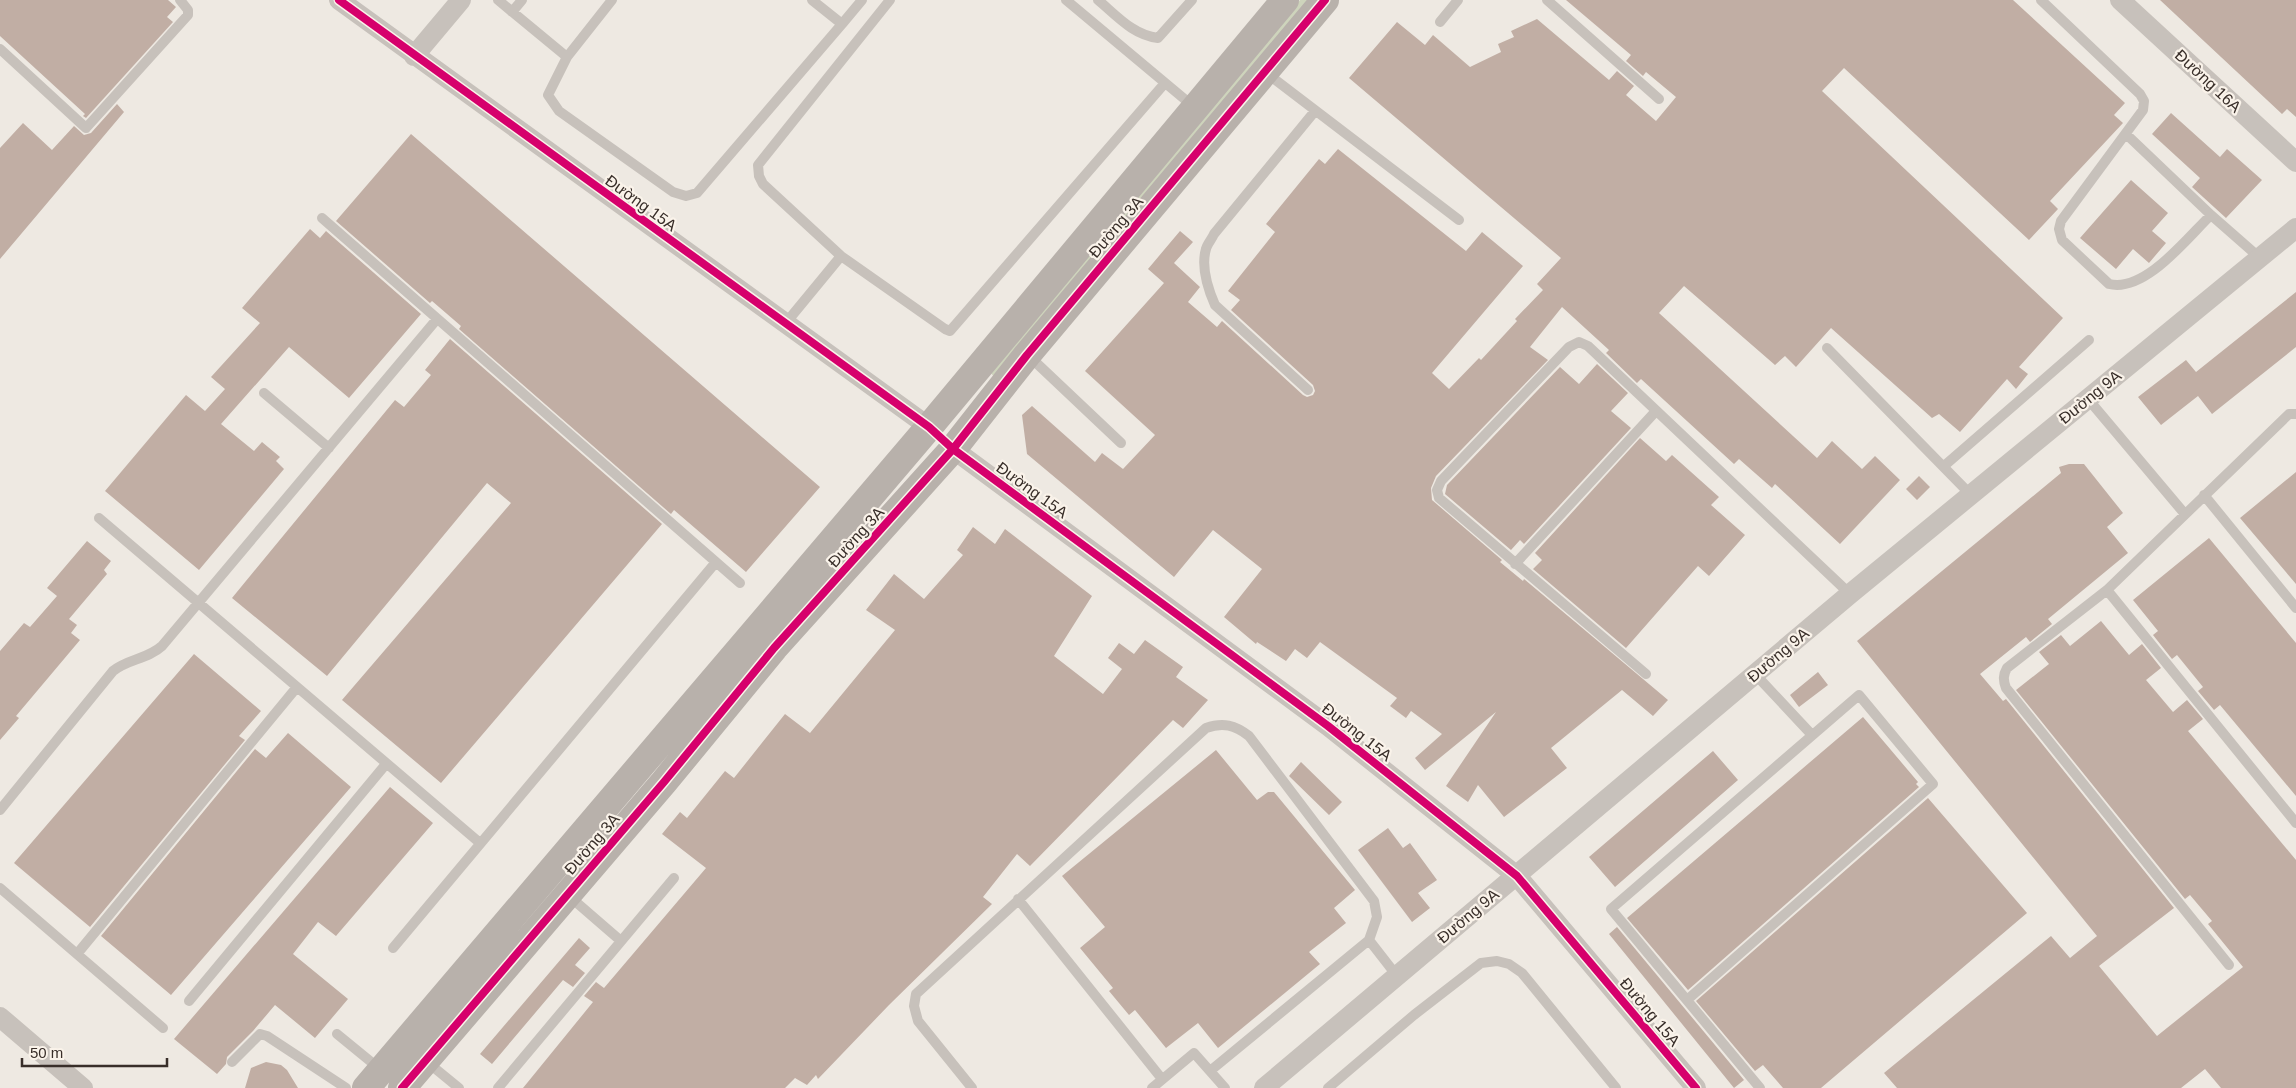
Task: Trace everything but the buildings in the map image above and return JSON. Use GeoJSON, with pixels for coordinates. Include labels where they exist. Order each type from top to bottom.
{"type":"FeatureCollection","features":[{"type":"Feature","properties":{"kind":"street","name":"Đường 15A"},"geometry":{"type":"LineString","coordinates":[[338,0],[929,428]]}},
{"type":"Feature","properties":{"kind":"street"},"geometry":{"type":"LineString","coordinates":[[414,56],[461,0]]}},
{"type":"Feature","properties":{"kind":"street","name":"Đường 3A"},"geometry":{"type":"LineString","coordinates":[[373,1079],[929,428],[1285,0]]}},
{"type":"Feature","properties":{"kind":"street","name":"Đường 3A"},"geometry":{"type":"LineString","coordinates":[[402,1088],[664,782],[774,648],[953,449],[1027,355],[1325,0]]}},
{"type":"Feature","properties":{"kind":"street","name":"Đường 16A"},"geometry":{"type":"LineString","coordinates":[[2120,0],[2296,162]]}},
{"type":"Feature","properties":{"kind":"street","name":"Đường 9A"},"geometry":{"type":"LineString","coordinates":[[1264,1088],[1850,594],[2296,228]]}},
{"type":"Feature","properties":{"kind":"street"},"geometry":{"type":"LineString","coordinates":[[929,428],[953,449]]}},
{"type":"Feature","properties":{"kind":"street","name":"Đường 15A"},"geometry":{"type":"LineString","coordinates":[[953,449],[1328,726],[1516,876],[1696,1088]]}},
{"type":"Feature","properties":{"kind":"street"},"geometry":{"type":"LineString","coordinates":[[0,1017],[82,1088]]}},
{"type":"Feature","properties":{"kind":"lane"},"geometry":{"type":"LineString","coordinates":[[0,49],[86,128],[188,15],[188,10],[180,0]]}},
{"type":"Feature","properties":{"kind":"lane"},"geometry":{"type":"LineString","coordinates":[[498,0],[567,57]]}},
{"type":"Feature","properties":{"kind":"lane"},"geometry":{"type":"LineString","coordinates":[[512,12],[522,0]]}},
{"type":"Feature","properties":{"kind":"lane"},"geometry":{"type":"LineString","coordinates":[[612,0],[567,57],[548,95],[559,110],[673,192],[686,196],[697,193],[862,0]]}},
{"type":"Feature","properties":{"kind":"lane"},"geometry":{"type":"LineString","coordinates":[[812,0],[842,24]]}},
{"type":"Feature","properties":{"kind":"lane"},"geometry":{"type":"LineString","coordinates":[[890,0],[758,165],[759,176],[762,184],[841,256],[945,330],[950,331],[1165,83]]}},
{"type":"Feature","properties":{"kind":"lane"},"geometry":{"type":"LineString","coordinates":[[1066,0],[1195,108]]}},
{"type":"Feature","properties":{"kind":"lane"},"geometry":{"type":"LineString","coordinates":[[1098,0],[1136,32],[1146,37],[1158,38],[1192,0]]}},
{"type":"Feature","properties":{"kind":"lane"},"geometry":{"type":"LineString","coordinates":[[1440,22],[1458,0]]}},
{"type":"Feature","properties":{"kind":"lane"},"geometry":{"type":"LineString","coordinates":[[1547,0],[1659,99]]}},
{"type":"Feature","properties":{"kind":"lane"},"geometry":{"type":"LineString","coordinates":[[2041,0],[2140,94],[2144,101],[2143,110],[2061,221],[2059,229],[2062,240],[2109,284],[2118,286],[2130,284],[2151,273],[2211,215]]}},
{"type":"Feature","properties":{"kind":"lane"},"geometry":{"type":"LineString","coordinates":[[1264,72],[1459,220]]}},
{"type":"Feature","properties":{"kind":"lane"},"geometry":{"type":"LineString","coordinates":[[1308,390],[1215,305],[1210,292],[1205,261],[1206,248],[1214,234],[1315,111]]}},
{"type":"Feature","properties":{"kind":"lane"},"geometry":{"type":"LineString","coordinates":[[2126,134],[2211,215],[2260,258]]}},
{"type":"Feature","properties":{"kind":"lane"},"geometry":{"type":"LineString","coordinates":[[322,218],[740,583]]}},
{"type":"Feature","properties":{"kind":"lane"},"geometry":{"type":"LineString","coordinates":[[786,324],[841,256]]}},
{"type":"Feature","properties":{"kind":"lane"},"geometry":{"type":"LineString","coordinates":[[0,810],[113,671],[129,661],[156,651],[438,319]]}},
{"type":"Feature","properties":{"kind":"lane"},"geometry":{"type":"LineString","coordinates":[[1944,466],[2089,340]]}},
{"type":"Feature","properties":{"kind":"lane"},"geometry":{"type":"LineString","coordinates":[[1646,674],[1439,498],[1437,490],[1441,481],[1569,347],[1579,342],[1588,346],[1850,594]]}},
{"type":"Feature","properties":{"kind":"lane"},"geometry":{"type":"LineString","coordinates":[[1827,348],[1971,495]]}},
{"type":"Feature","properties":{"kind":"lane"},"geometry":{"type":"LineString","coordinates":[[1027,355],[1121,442]]}},
{"type":"Feature","properties":{"kind":"lane"},"geometry":{"type":"LineString","coordinates":[[264,393],[329,448]]}},
{"type":"Feature","properties":{"kind":"lane"},"geometry":{"type":"LineString","coordinates":[[2088,399],[2184,513]]}},
{"type":"Feature","properties":{"kind":"lane"},"geometry":{"type":"LineString","coordinates":[[1516,564],[1656,411]]}},
{"type":"Feature","properties":{"kind":"lane"},"geometry":{"type":"LineString","coordinates":[[2229,965],[2012,696],[2003,680],[2007,668],[2107,590],[2184,513],[2289,414],[2296,414]]}},
{"type":"Feature","properties":{"kind":"lane"},"geometry":{"type":"LineString","coordinates":[[2204,495],[2296,608]]}},
{"type":"Feature","properties":{"kind":"lane"},"geometry":{"type":"LineString","coordinates":[[99,518],[480,844]]}},
{"type":"Feature","properties":{"kind":"lane"},"geometry":{"type":"LineString","coordinates":[[393,948],[716,562]]}},
{"type":"Feature","properties":{"kind":"lane"},"geometry":{"type":"LineString","coordinates":[[2107,590],[2296,823]]}},
{"type":"Feature","properties":{"kind":"lane"},"geometry":{"type":"LineString","coordinates":[[1755,674],[1812,735]]}},
{"type":"Feature","properties":{"kind":"lane"},"geometry":{"type":"LineString","coordinates":[[77,954],[297,687]]}},
{"type":"Feature","properties":{"kind":"lane"},"geometry":{"type":"LineString","coordinates":[[1687,1000],[1933,784],[1859,695],[1611,909],[1760,1088]]}},
{"type":"Feature","properties":{"kind":"lane"},"geometry":{"type":"LineString","coordinates":[[972,1088],[918,1022],[914,1006],[916,994],[1206,728],[1226,724],[1239,728],[1249,736],[1374,901],[1377,917],[1369,940],[1210,1071]]}},
{"type":"Feature","properties":{"kind":"lane"},"geometry":{"type":"LineString","coordinates":[[189,1001],[386,764]]}},
{"type":"Feature","properties":{"kind":"lane"},"geometry":{"type":"LineString","coordinates":[[498,1088],[674,878]]}},
{"type":"Feature","properties":{"kind":"lane"},"geometry":{"type":"LineString","coordinates":[[0,888],[163,1028]]}},
{"type":"Feature","properties":{"kind":"lane"},"geometry":{"type":"LineString","coordinates":[[567,893],[621,941]]}},
{"type":"Feature","properties":{"kind":"lane"},"geometry":{"type":"LineString","coordinates":[[1018,899],[1162,1079]]}},
{"type":"Feature","properties":{"kind":"lane"},"geometry":{"type":"LineString","coordinates":[[1369,940],[1397,976]]}},
{"type":"Feature","properties":{"kind":"lane"},"geometry":{"type":"LineString","coordinates":[[1328,1088],[1457,980],[1481,963],[1497,961],[1508,964],[1522,973],[1616,1088]]}},
{"type":"Feature","properties":{"kind":"lane"},"geometry":{"type":"LineString","coordinates":[[232,1062],[260,1034],[267,1036],[346,1088]]}},
{"type":"Feature","properties":{"kind":"lane"},"geometry":{"type":"LineString","coordinates":[[337,1034],[373,1079]]}},
{"type":"Feature","properties":{"kind":"lane"},"geometry":{"type":"LineString","coordinates":[[1152,1088],[1194,1052],[1225,1088]]}},
{"type":"Feature","properties":{"kind":"lane"},"geometry":{"type":"LineString","coordinates":[[425,1061],[459,1088]]}},
{"type":"Feature","properties":{"kind":"green space"},"geometry":{"type":"Polygon","coordinates":[[[1300,0],[1311,0],[995,378],[990,372],[1300,0]]]}},
{"type":"Feature","properties":{"kind":"cycle path"},"geometry":{"type":"LineString","coordinates":[[339,0],[929,427],[953,449],[1328,726],[1517,876],[1696,1088]]}},
{"type":"Feature","properties":{"kind":"cycle path"},"geometry":{"type":"LineString","coordinates":[[402,1088],[664,782],[774,648],[953,449],[1027,355],[1325,0]]}}]}
